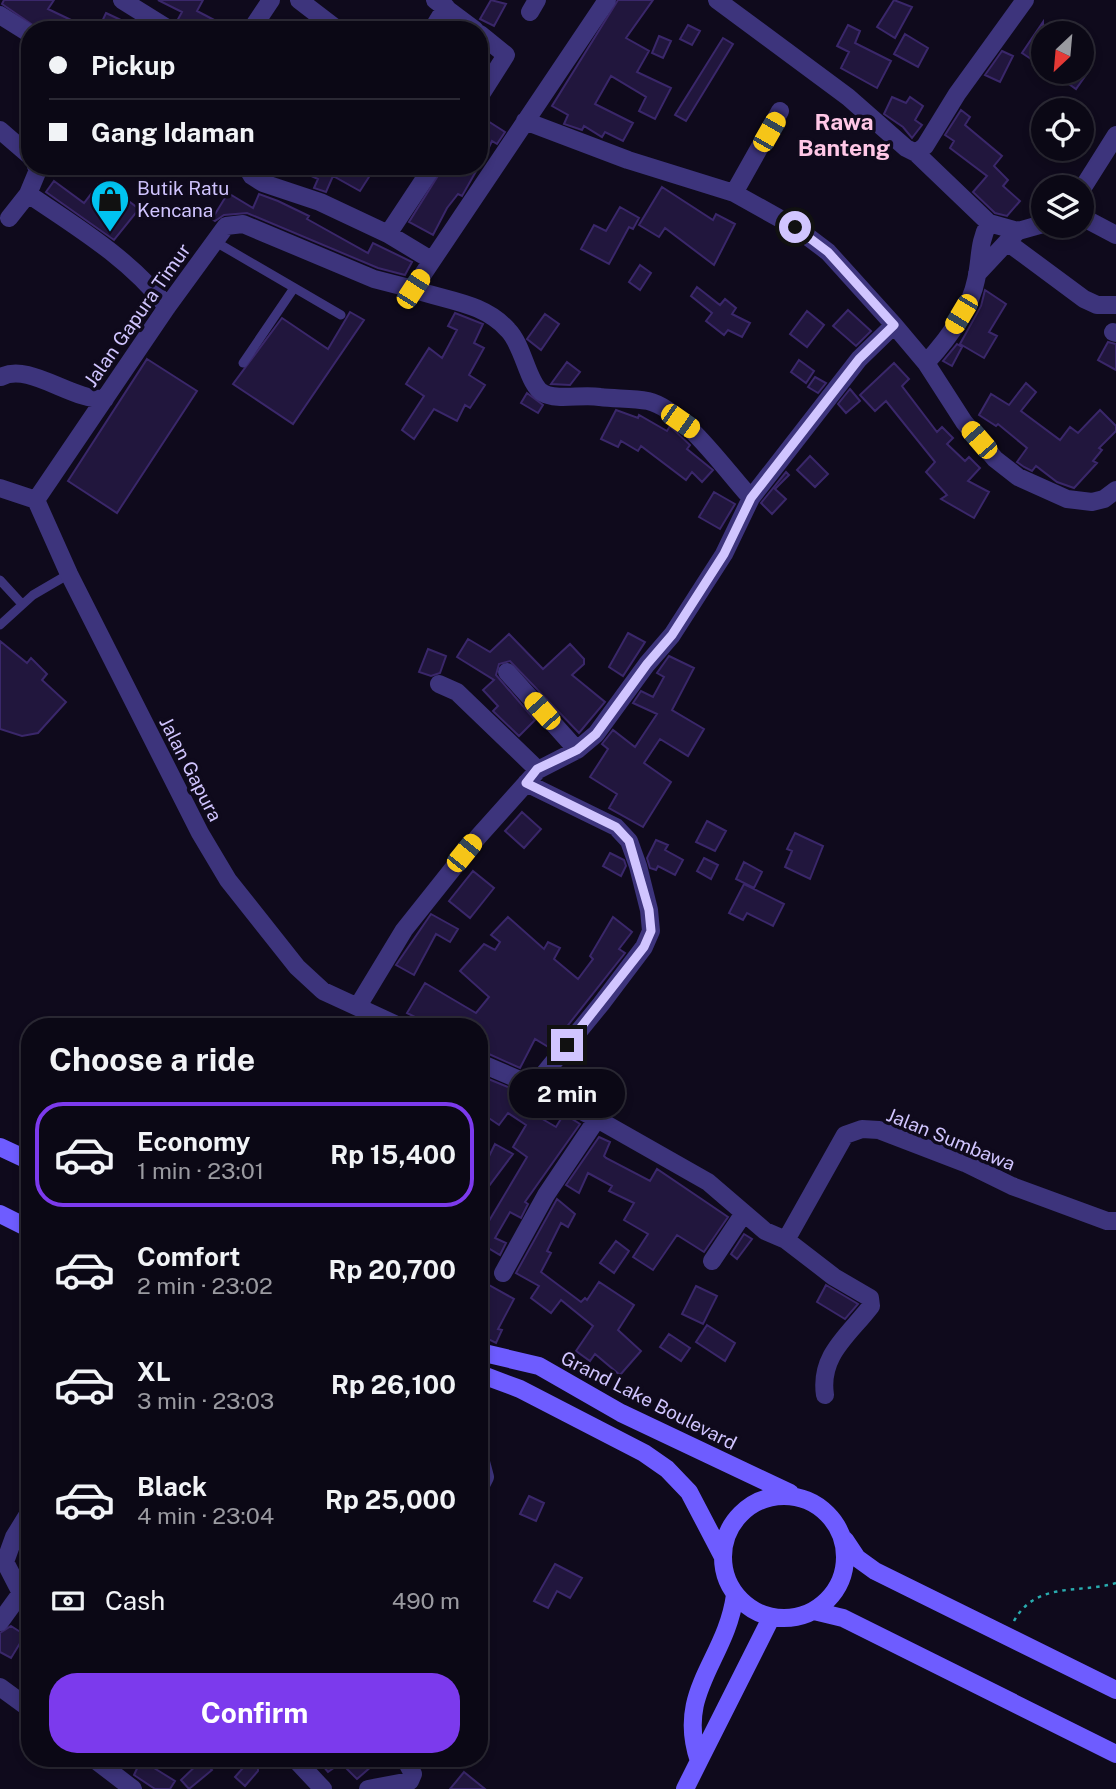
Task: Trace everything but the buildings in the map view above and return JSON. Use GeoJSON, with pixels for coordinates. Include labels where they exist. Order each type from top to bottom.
{"type":"FeatureCollection","features":[{"type":"Feature","properties":{"kind":"street"},"geometry":{"type":"LineString","coordinates":[[122,0],[156,21]]}},
{"type":"Feature","properties":{"kind":"street"},"geometry":{"type":"LineString","coordinates":[[257,21],[271,0]]}},
{"type":"Feature","properties":{"kind":"street"},"geometry":{"type":"LineString","coordinates":[[299,0],[325,21]]}},
{"type":"Feature","properties":{"kind":"street"},"geometry":{"type":"LineString","coordinates":[[413,289],[607,0]]}},
{"type":"Feature","properties":{"kind":"street"},"geometry":{"type":"LineString","coordinates":[[717,0],[848,97],[906,148],[916,153],[989,223],[1012,236],[1084,299],[1097,305],[1116,305]]}},
{"type":"Feature","properties":{"kind":"street"},"geometry":{"type":"LineString","coordinates":[[916,153],[925,145],[957,94],[1025,0]]}},
{"type":"Feature","properties":{"kind":"street"},"geometry":{"type":"LineString","coordinates":[[435,21],[440,3],[463,21]]}},
{"type":"Feature","properties":{"kind":"street"},"geometry":{"type":"LineString","coordinates":[[0,15],[21,28]]}},
{"type":"Feature","properties":{"kind":"street"},"geometry":{"type":"LineString","coordinates":[[488,40],[506,55],[488,83]]}},
{"type":"Feature","properties":{"kind":"street"},"geometry":{"type":"LineString","coordinates":[[734,193],[780,111]]}},
{"type":"Feature","properties":{"kind":"street"},"geometry":{"type":"LineString","coordinates":[[525,121],[628,160],[734,193],[795,227],[828,252],[894,325],[926,363],[964,422],[995,459],[1018,477],[1067,499],[1092,502],[1104,499],[1116,491]]}},
{"type":"Feature","properties":{"kind":"street"},"geometry":{"type":"LineString","coordinates":[[0,130],[21,148]]}},
{"type":"Feature","properties":{"kind":"street"},"geometry":{"type":"LineString","coordinates":[[1091,175],[1116,135]]}},
{"type":"Feature","properties":{"kind":"street"},"geometry":{"type":"LineString","coordinates":[[9,218],[28,194],[36,175]]}},
{"type":"Feature","properties":{"kind":"street"},"geometry":{"type":"LineString","coordinates":[[251,175],[263,183],[320,202],[388,234],[431,260]]}},
{"type":"Feature","properties":{"kind":"street"},"geometry":{"type":"LineString","coordinates":[[388,234],[426,175]]}},
{"type":"Feature","properties":{"kind":"street"},"geometry":{"type":"LineString","coordinates":[[28,194],[94,239],[140,276],[167,307]]}},
{"type":"Feature","properties":{"kind":"street"},"geometry":{"type":"LineString","coordinates":[[926,363],[944,344],[961,314],[977,274],[980,239],[989,223]]}},
{"type":"Feature","properties":{"kind":"street"},"geometry":{"type":"LineString","coordinates":[[1094,223],[1116,235]]}},
{"type":"Feature","properties":{"kind":"street","name":"Jalan Gapura Timur"},"geometry":{"type":"LineString","coordinates":[[36,500],[214,241],[226,226],[243,224],[348,269],[480,308],[502,323],[522,350],[533,385],[540,392],[556,398],[579,394],[648,401],[663,408],[693,430],[714,458],[751,498]]}},
{"type":"Feature","properties":{"kind":"street"},"geometry":{"type":"LineString","coordinates":[[977,274],[1012,236],[1031,229]]}},
{"type":"Feature","properties":{"kind":"street"},"geometry":{"type":"LineString","coordinates":[[358,1006],[404,930],[428,898],[532,776],[577,750],[596,734],[647,664],[672,635],[724,554],[751,498],[859,359],[894,325]]}},
{"type":"Feature","properties":{"kind":"street"},"geometry":{"type":"LineString","coordinates":[[1,377],[18,371],[88,399],[104,399]]}},
{"type":"Feature","properties":{"kind":"street"},"geometry":{"type":"LineString","coordinates":[[0,488],[36,500]]}},
{"type":"Feature","properties":{"kind":"street","name":"Jalan Gapura"},"geometry":{"type":"LineString","coordinates":[[36,500],[69,575],[200,834],[228,880],[297,967],[323,990],[383,1018]]}},
{"type":"Feature","properties":{"kind":"street"},"geometry":{"type":"LineString","coordinates":[[507,672],[577,750]]}},
{"type":"Feature","properties":{"kind":"street"},"geometry":{"type":"LineString","coordinates":[[439,684],[457,692],[532,776],[616,827],[623,834],[638,866],[651,931],[644,947],[534,1086]]}},
{"type":"Feature","properties":{"kind":"street"},"geometry":{"type":"LineString","coordinates":[[488,1066],[534,1086],[597,1119],[708,1182],[765,1231],[786,1240],[834,1277],[870,1298],[870,1306],[827,1360],[822,1377],[825,1395]]}},
{"type":"Feature","properties":{"kind":"street"},"geometry":{"type":"LineString","coordinates":[[503,1273],[547,1195],[597,1119]]}},
{"type":"Feature","properties":{"kind":"street","name":"Jalan Sumbawa"},"geometry":{"type":"LineString","coordinates":[[786,1240],[845,1135],[862,1129],[879,1130],[965,1163],[1012,1186],[1107,1221],[1116,1221]]}},
{"type":"Feature","properties":{"kind":"street"},"geometry":{"type":"LineString","coordinates":[[0,1147],[21,1157]]}},
{"type":"Feature","properties":{"kind":"street"},"geometry":{"type":"LineString","coordinates":[[712,1261],[744,1213]]}},
{"type":"Feature","properties":{"kind":"street"},"geometry":{"type":"LineString","coordinates":[[0,1214],[21,1224]]}},
{"type":"Feature","properties":{"kind":"street","name":"Grand Lake Boulevard"},"geometry":{"type":"LineString","coordinates":[[488,1354],[539,1366],[621,1413],[796,1496]]}},
{"type":"Feature","properties":{"kind":"street"},"geometry":{"type":"LineString","coordinates":[[488,1377],[520,1389],[644,1453],[667,1469],[689,1492],[722,1555]]}},
{"type":"Feature","properties":{"kind":"street"},"geometry":{"type":"LineString","coordinates":[[843,1537],[846,1559],[842,1580],[831,1598],[814,1611],[793,1618],[771,1618],[751,1610],[735,1595],[725,1576],[722,1555],[726,1534],[737,1516],[754,1502],[775,1496],[796,1496],[816,1504],[832,1518],[857,1558],[875,1572],[1116,1690]]}},
{"type":"Feature","properties":{"kind":"street"},"geometry":{"type":"LineString","coordinates":[[0,1622],[21,1592],[5,1563],[21,1525]]}},
{"type":"Feature","properties":{"kind":"street"},"geometry":{"type":"LineString","coordinates":[[699,1761],[690,1721],[696,1695],[733,1614],[735,1595]]}},
{"type":"Feature","properties":{"kind":"street"},"geometry":{"type":"LineString","coordinates":[[814,1611],[843,1618],[1116,1754]]}},
{"type":"Feature","properties":{"kind":"street"},"geometry":{"type":"LineString","coordinates":[[685,1789],[771,1618]]}},
{"type":"Feature","properties":{"kind":"street"},"geometry":{"type":"LineString","coordinates":[[0,1687],[21,1702]]}},
{"type":"Feature","properties":{"kind":"street"},"geometry":{"type":"LineString","coordinates":[[104,1767],[133,1789]]}},
{"type":"Feature","properties":{"kind":"street"},"geometry":{"type":"LineString","coordinates":[[302,1767],[323,1789]]}},
{"type":"Feature","properties":{"kind":"street"},"geometry":{"type":"LineString","coordinates":[[368,1789],[410,1781],[412,1774],[409,1767]]}},
{"type":"Feature","properties":{"kind":"lane"},"geometry":{"type":"LineString","coordinates":[[214,241],[341,315]]}},
{"type":"Feature","properties":{"kind":"lane"},"geometry":{"type":"LineString","coordinates":[[243,363],[294,288]]}},
{"type":"Feature","properties":{"kind":"lane"},"geometry":{"type":"LineString","coordinates":[[0,625],[22,604],[69,575]]}},
{"type":"Feature","properties":{"kind":"lane"},"geometry":{"type":"LineString","coordinates":[[0,580],[22,604]]}},
{"type":"Feature","properties":{"kind":"path"},"geometry":{"type":"LineString","coordinates":[[1005,1636],[1021,1608],[1040,1595],[1058,1589],[1095,1589],[1116,1583]]}},
{"type":"Feature","properties":{"kind":"place","name":"Butik Ratu Kencana"},"geometry":{"type":"Point","coordinates":[110,233]}},
{"type":"Feature","properties":{"kind":"district","name":"Rawa Banteng"},"geometry":{"type":"Point","coordinates":[844,134]}},
{"type":"Feature","properties":{"kind":"route"},"geometry":{"type":"LineString","coordinates":[[567,1045],[644,947],[651,931],[649,910],[629,841],[616,827],[526,783],[537,769],[577,750],[596,734],[647,664],[672,635],[724,554],[751,498],[859,359],[894,325],[828,252],[795,227]]}}]}
